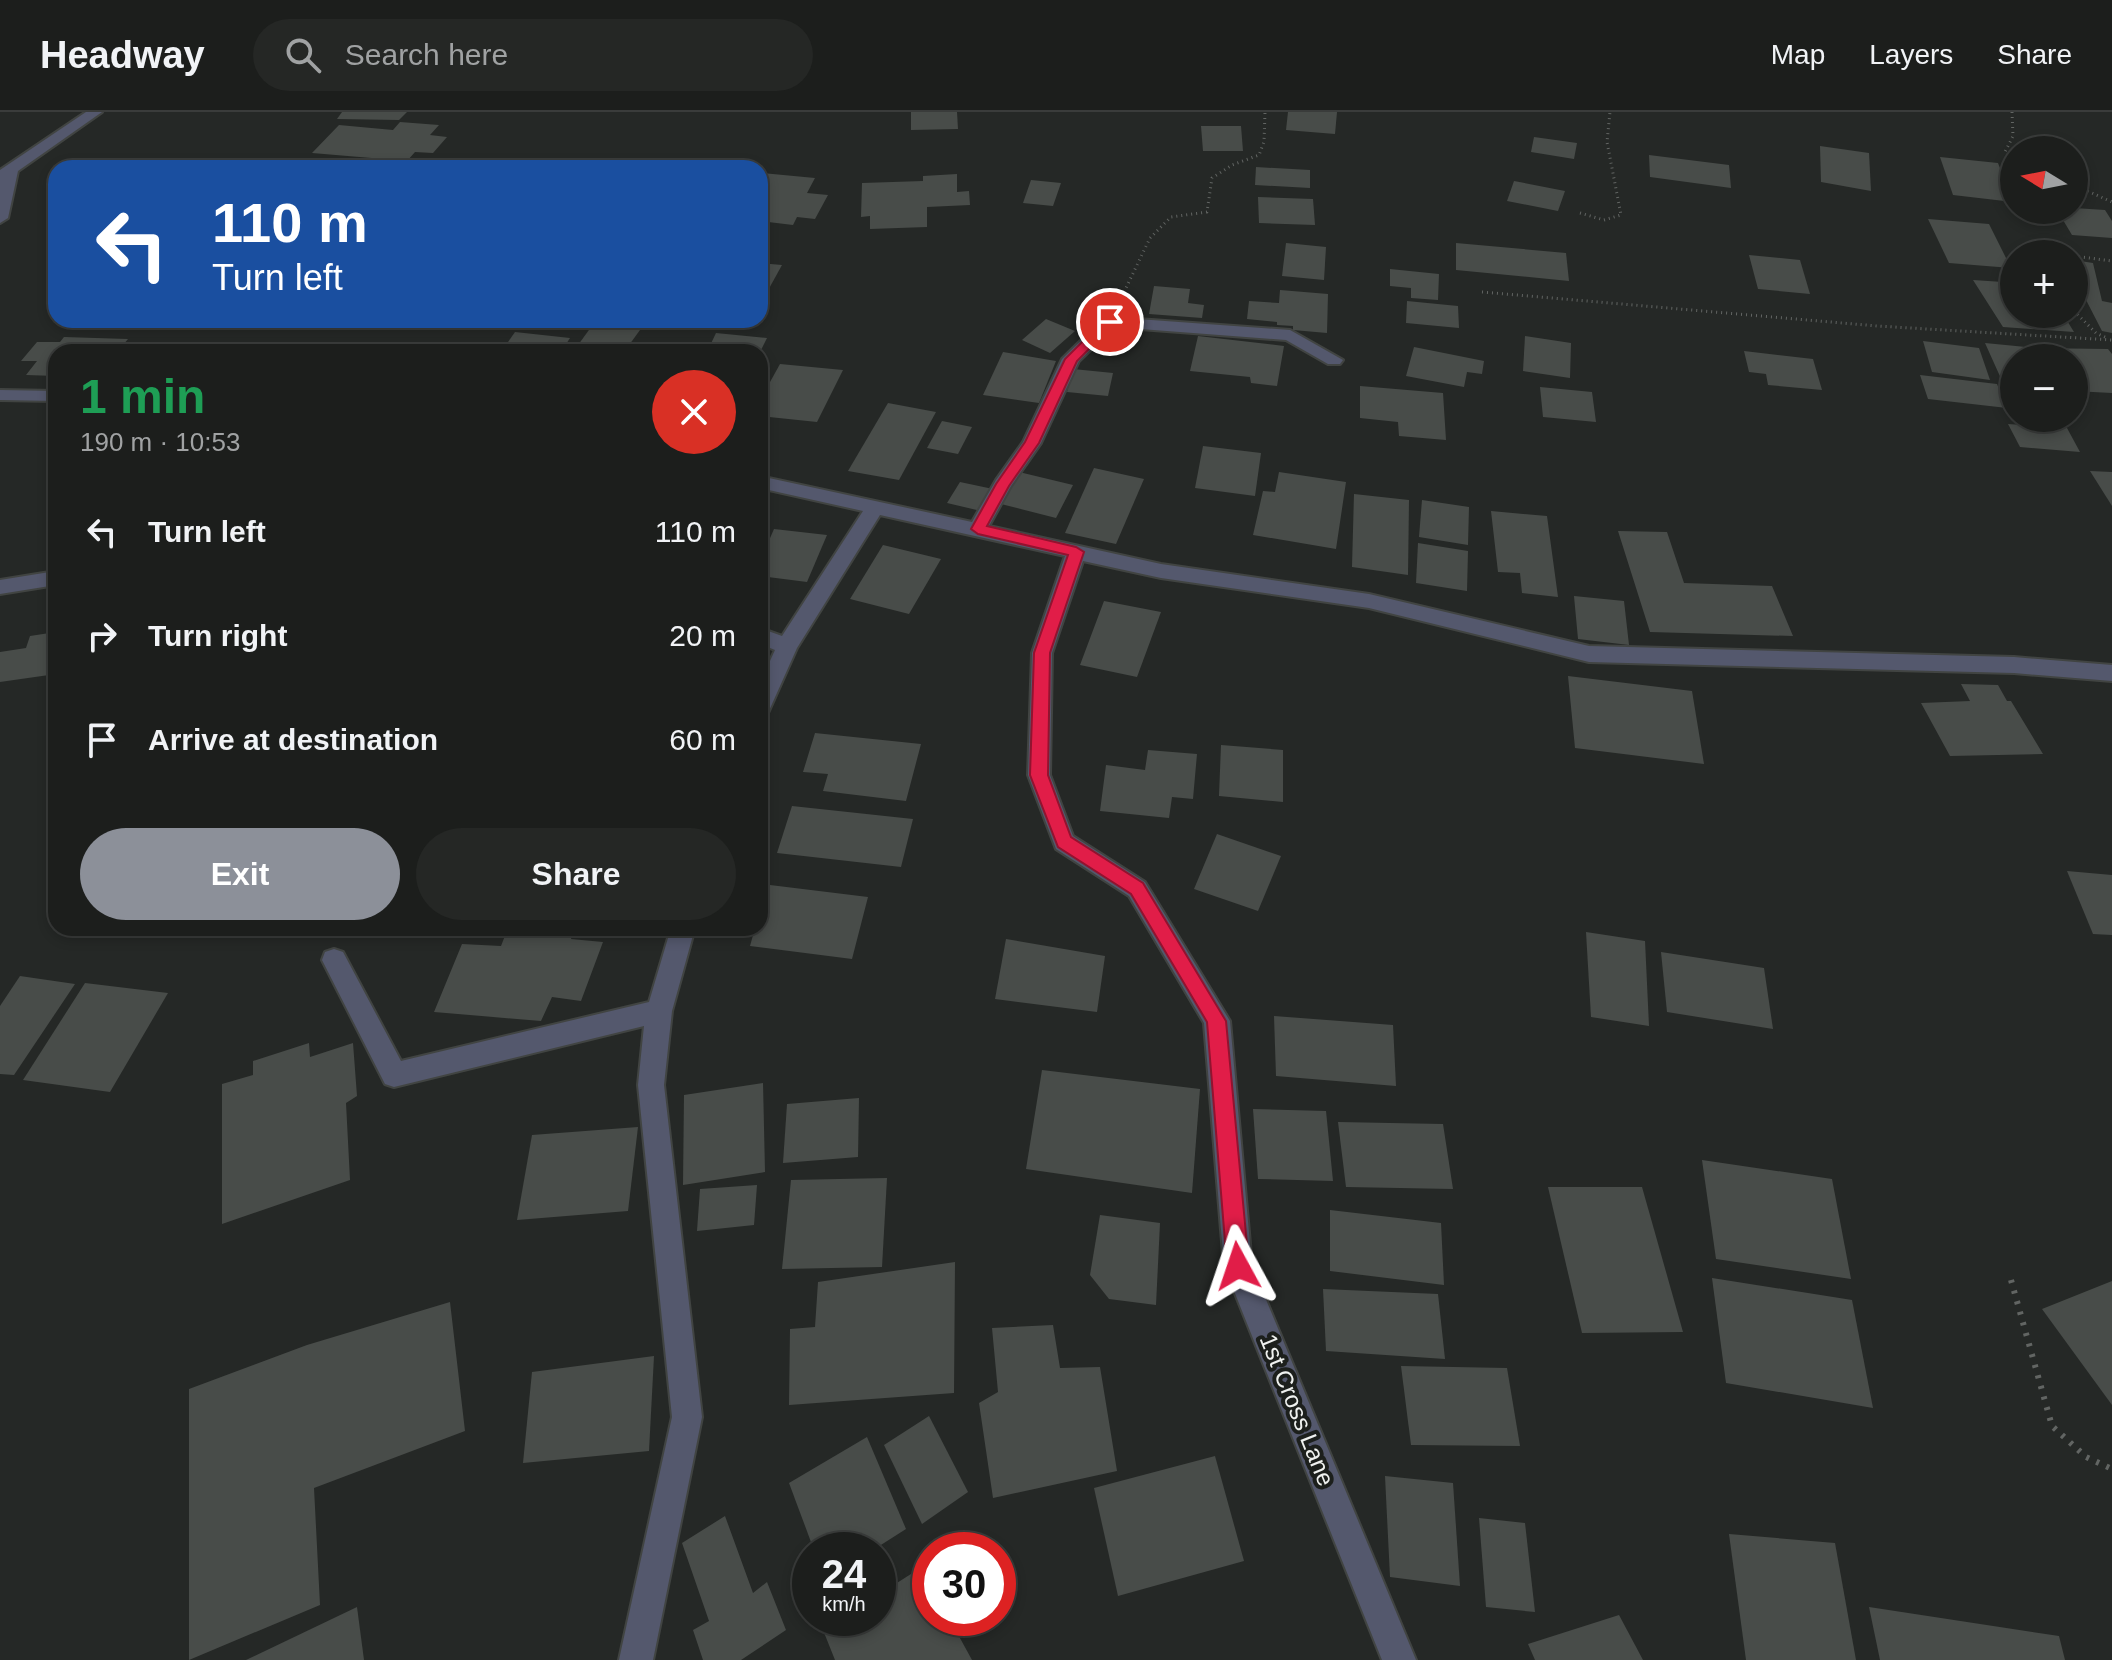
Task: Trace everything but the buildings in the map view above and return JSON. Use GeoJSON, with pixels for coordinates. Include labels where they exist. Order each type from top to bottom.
{"type":"FeatureCollection","features":[{"type":"Feature","properties":{"kind":"street"},"geometry":{"type":"LineString","coordinates":[[0,218],[6,173],[95,112]]}},
{"type":"Feature","properties":{"kind":"street"},"geometry":{"type":"LineString","coordinates":[[978,529],[1003,484],[1032,443],[1071,359],[1110,322],[1290,335],[1334,360]]}},
{"type":"Feature","properties":{"kind":"street"},"geometry":{"type":"LineString","coordinates":[[0,395],[48,396]]}},
{"type":"Feature","properties":{"kind":"street"},"geometry":{"type":"LineString","coordinates":[[768,484],[1161,571],[1369,601],[1589,654],[2014,665],[2112,673]]}},
{"type":"Feature","properties":{"kind":"street"},"geometry":{"type":"LineString","coordinates":[[768,689],[787,646],[876,507]]}},
{"type":"Feature","properties":{"kind":"street","name":"1st Cross Lane"},"geometry":{"type":"LineString","coordinates":[[1076,552],[1042,653],[1039,775],[1064,842],[1137,889],[1217,1021],[1238,1266],[1399,1660]]}},
{"type":"Feature","properties":{"kind":"street"},"geometry":{"type":"LineString","coordinates":[[0,587],[48,579]]}},
{"type":"Feature","properties":{"kind":"street"},"geometry":{"type":"LineString","coordinates":[[768,639],[787,646]]}},
{"type":"Feature","properties":{"kind":"street"},"geometry":{"type":"LineString","coordinates":[[636,1660],[687,1417],[651,1085],[659,1011],[681,936]]}},
{"type":"Feature","properties":{"kind":"street"},"geometry":{"type":"LineString","coordinates":[[334,960],[394,1075],[659,1011]]}},
{"type":"Feature","properties":{"kind":"path"},"geometry":{"type":"LineString","coordinates":[[1110,322],[1150,238],[1171,217],[1207,212],[1212,178],[1232,165],[1259,155],[1264,142],[1265,112]]}},
{"type":"Feature","properties":{"kind":"path"},"geometry":{"type":"LineString","coordinates":[[1580,213],[1604,220],[1621,215],[1607,142],[1610,112]]}},
{"type":"Feature","properties":{"kind":"path"},"geometry":{"type":"LineString","coordinates":[[2012,112],[2013,136]]}},
{"type":"Feature","properties":{"kind":"path"},"geometry":{"type":"LineString","coordinates":[[2088,191],[2112,202]]}},
{"type":"Feature","properties":{"kind":"path"},"geometry":{"type":"LineString","coordinates":[[2088,258],[2112,261]]}},
{"type":"Feature","properties":{"kind":"path"},"geometry":{"type":"LineString","coordinates":[[1482,292],[1877,326],[2112,340]]}},
{"type":"Feature","properties":{"kind":"path"},"geometry":{"type":"LineString","coordinates":[[2088,325],[2096,333],[2112,340]]}},
{"type":"Feature","properties":{"kind":"path"},"geometry":{"type":"LineString","coordinates":[[2011,1280],[2052,1426],[2086,1457],[2112,1469]]}},
{"type":"Feature","properties":{"kind":"route"},"geometry":{"type":"LineString","coordinates":[[1110,322],[1071,359],[1032,443],[1003,484],[978,529],[1076,552],[1042,653],[1039,775],[1064,842],[1137,889],[1217,1021],[1238,1266]]}}]}
